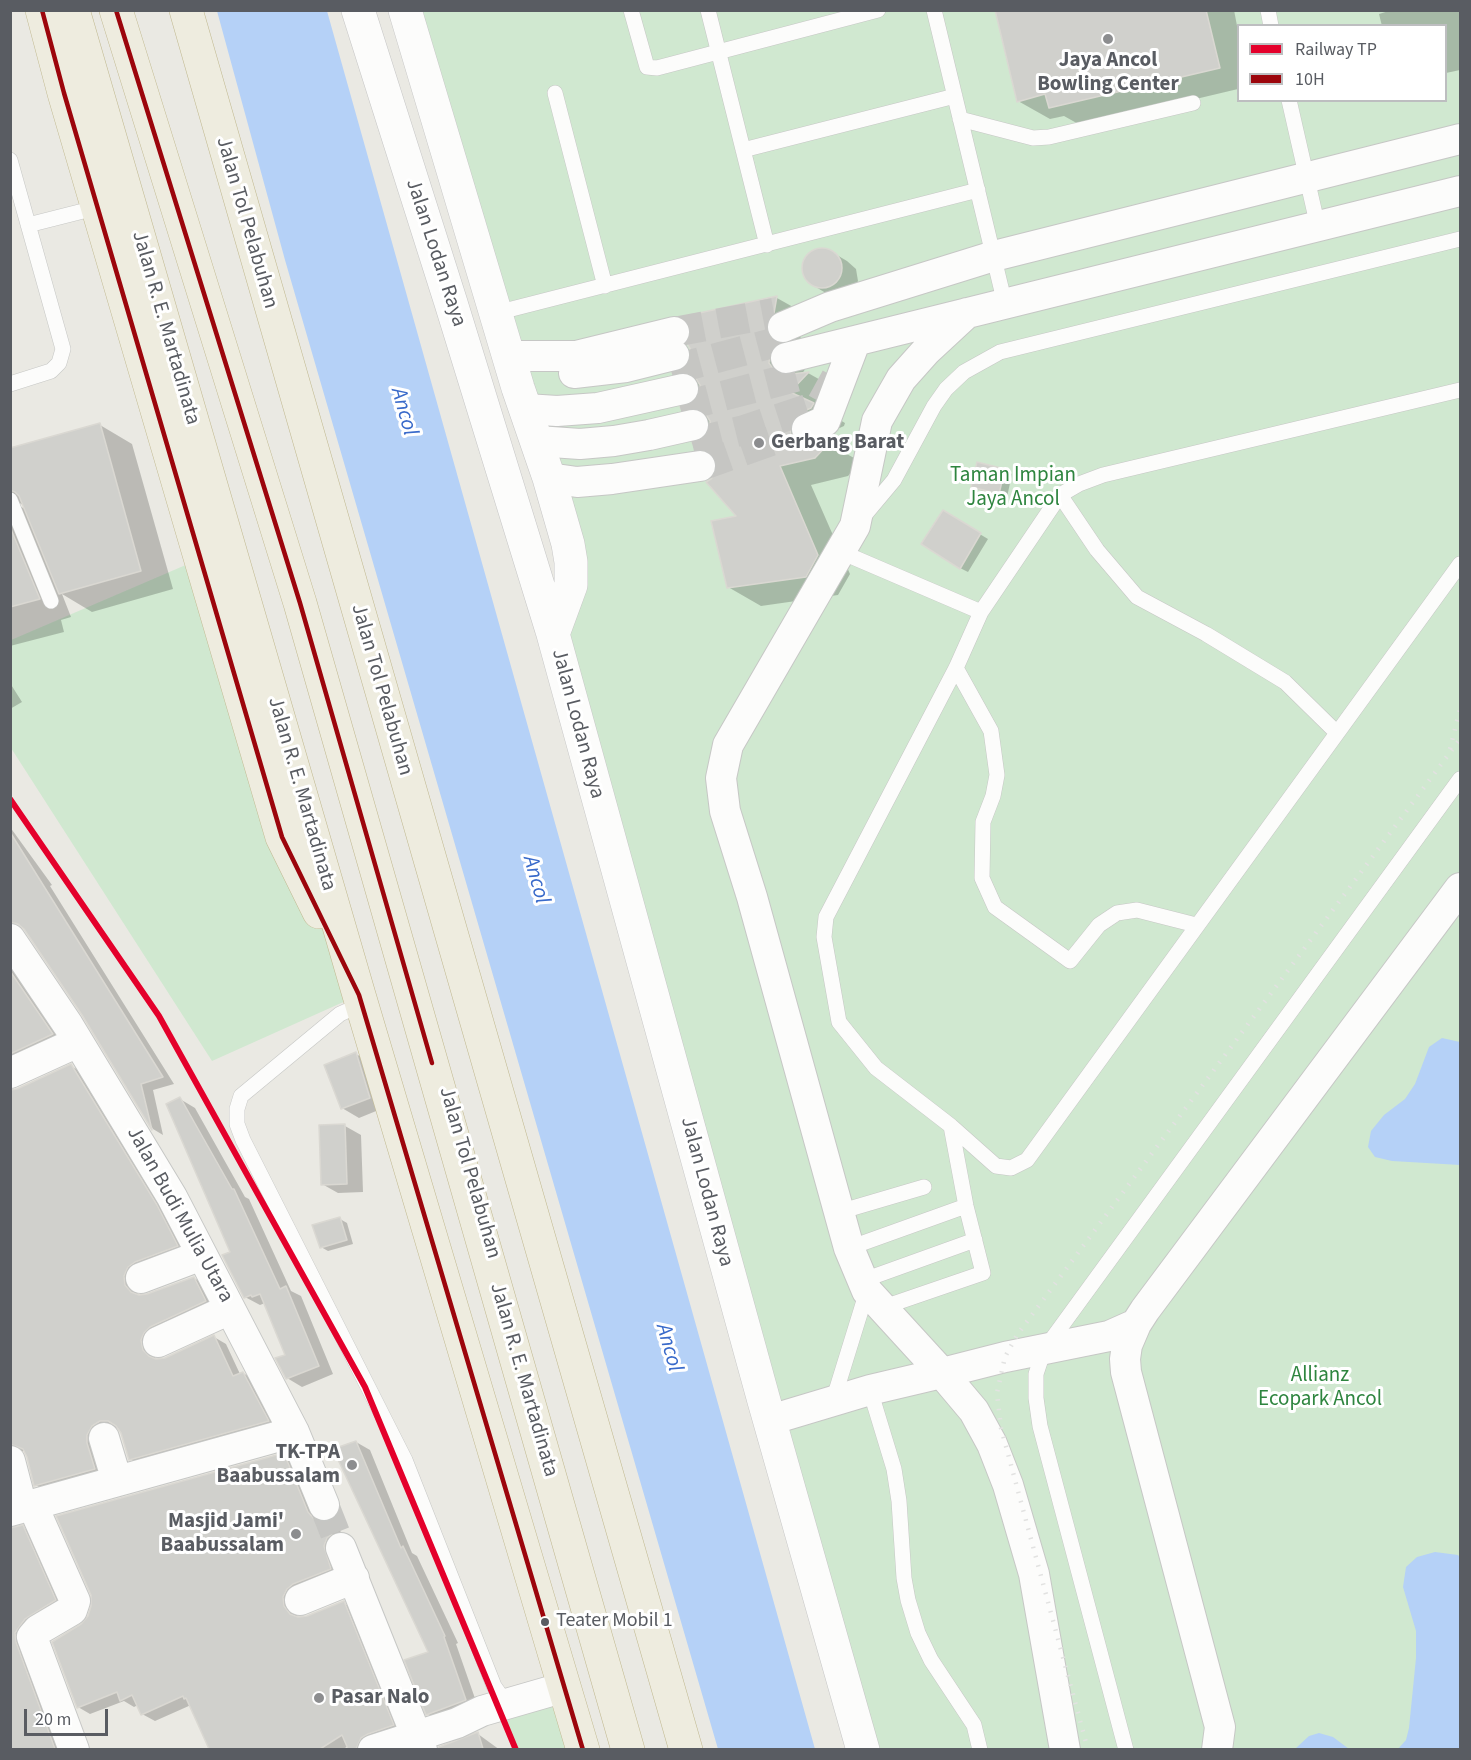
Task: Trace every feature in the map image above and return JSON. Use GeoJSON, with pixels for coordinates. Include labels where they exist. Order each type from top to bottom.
{"type":"FeatureCollection","features":[{"type":"Feature","properties":{"kind":"highway"},"geometry":{"type":"LineString","coordinates":[[42,10],[64,93],[282,837],[361,1000]]}},
{"type":"Feature","properties":{"kind":"highway","name":"Jalan R. E. Martadinata"},"geometry":{"type":"LineString","coordinates":[[73,10],[361,1000],[583,1749]]}},
{"type":"Feature","properties":{"kind":"highway","name":"Jalan R. E. Martadinata"},"geometry":{"type":"LineString","coordinates":[[116,10],[300,603],[628,1749]]}},
{"type":"Feature","properties":{"kind":"highway","name":"Jalan Tol Pelabuhan"},"geometry":{"type":"LineString","coordinates":[[126,10],[638,1749]]}},
{"type":"Feature","properties":{"kind":"highway","name":"Jalan Tol Pelabuhan"},"geometry":{"type":"LineString","coordinates":[[186,10],[686,1749]]}},
{"type":"Feature","properties":{"kind":"main road","name":"Jalan Lodan Raya"},"geometry":{"type":"LineString","coordinates":[[358,10],[452,303],[553,634],[863,1749]]}},
{"type":"Feature","properties":{"kind":"main road","name":"Jalan Lodan Raya"},"geometry":{"type":"LineString","coordinates":[[405,10],[568,544],[571,585],[553,634]]}},
{"type":"Feature","properties":{"kind":"street"},"geometry":{"type":"LineString","coordinates":[[1461,139],[994,256],[830,307],[789,342],[855,342],[1461,190]]}},
{"type":"Feature","properties":{"kind":"street"},"geometry":{"type":"LineString","coordinates":[[967,313],[926,351],[901,379],[877,421],[855,526],[728,745],[721,778],[725,810],[752,897],[849,1248],[870,1293],[974,1411],[992,1444],[1008,1485],[1034,1574],[1065,1749]]}},
{"type":"Feature","properties":{"kind":"street"},"geometry":{"type":"LineString","coordinates":[[807,429],[825,421],[855,342]]}},
{"type":"Feature","properties":{"kind":"street"},"geometry":{"type":"LineString","coordinates":[[528,416],[576,356],[683,398]]}},
{"type":"Feature","properties":{"kind":"street"},"geometry":{"type":"LineString","coordinates":[[528,416],[683,398]]}},
{"type":"Feature","properties":{"kind":"street"},"geometry":{"type":"LineString","coordinates":[[528,416],[592,460],[642,455],[683,398]]}},
{"type":"Feature","properties":{"kind":"street"},"geometry":{"type":"LineString","coordinates":[[1217,1749],[1220,1727],[1126,1372],[1127,1345],[1136,1324],[1461,888]]}},
{"type":"Feature","properties":{"kind":"street","name":"Jalan Budi Mulia Utara"},"geometry":{"type":"LineString","coordinates":[[10,939],[119,1105],[172,1197],[294,1432],[324,1505]]}},
{"type":"Feature","properties":{"kind":"street"},"geometry":{"type":"LineString","coordinates":[[10,1073],[78,1042]]}},
{"type":"Feature","properties":{"kind":"street"},"geometry":{"type":"LineString","coordinates":[[141,1278],[202,1255]]}},
{"type":"Feature","properties":{"kind":"street"},"geometry":{"type":"LineString","coordinates":[[158,1342],[230,1309]]}},
{"type":"Feature","properties":{"kind":"street"},"geometry":{"type":"LineString","coordinates":[[770,1420],[870,1390],[942,1372],[1109,1336],[1136,1324]]}},
{"type":"Feature","properties":{"kind":"street"},"geometry":{"type":"LineString","coordinates":[[21,1508],[294,1432]]}},
{"type":"Feature","properties":{"kind":"street"},"geometry":{"type":"LineString","coordinates":[[104,1438],[117,1481]]}},
{"type":"Feature","properties":{"kind":"street"},"geometry":{"type":"LineString","coordinates":[[10,1461],[21,1508],[75,1601],[72,1610],[38,1630],[32,1637],[74,1749]]}},
{"type":"Feature","properties":{"kind":"street"},"geometry":{"type":"LineString","coordinates":[[341,1548],[420,1743]]}},
{"type":"Feature","properties":{"kind":"street"},"geometry":{"type":"LineString","coordinates":[[300,1600],[354,1578]]}},
{"type":"Feature","properties":{"kind":"street"},"geometry":{"type":"LineString","coordinates":[[373,1749],[420,1743],[513,1702],[565,1687]]}},
{"type":"Feature","properties":{"kind":"lane"},"geometry":{"type":"LineString","coordinates":[[631,10],[647,68],[657,68],[878,10]]}},
{"type":"Feature","properties":{"kind":"lane"},"geometry":{"type":"LineString","coordinates":[[708,10],[767,244]]}},
{"type":"Feature","properties":{"kind":"lane"},"geometry":{"type":"LineString","coordinates":[[934,10],[1005,304]]}},
{"type":"Feature","properties":{"kind":"lane"},"geometry":{"type":"LineString","coordinates":[[555,93],[605,286]]}},
{"type":"Feature","properties":{"kind":"lane"},"geometry":{"type":"LineString","coordinates":[[743,150],[955,96]]}},
{"type":"Feature","properties":{"kind":"lane"},"geometry":{"type":"LineString","coordinates":[[1289,102],[1318,227]]}},
{"type":"Feature","properties":{"kind":"lane"},"geometry":{"type":"LineString","coordinates":[[960,119],[1033,138],[1049,137],[1193,103]]}},
{"type":"Feature","properties":{"kind":"lane"},"geometry":{"type":"LineString","coordinates":[[10,160],[63,349],[59,363],[51,371],[10,384]]}},
{"type":"Feature","properties":{"kind":"lane"},"geometry":{"type":"LineString","coordinates":[[496,313],[978,190]]}},
{"type":"Feature","properties":{"kind":"lane"},"geometry":{"type":"LineString","coordinates":[[28,225],[99,207]]}},
{"type":"Feature","properties":{"kind":"lane"},"geometry":{"type":"LineString","coordinates":[[855,526],[894,480],[934,406],[946,389],[964,372],[1000,352],[1461,239]]}},
{"type":"Feature","properties":{"kind":"lane"},"geometry":{"type":"LineString","coordinates":[[1461,390],[1103,475],[1079,484],[1060,495],[981,612],[956,668],[826,917],[824,937],[839,1022],[876,1068],[951,1126],[996,1166],[1011,1168],[1027,1160],[1461,564]]}},
{"type":"Feature","properties":{"kind":"lane"},"geometry":{"type":"LineString","coordinates":[[1060,495],[1097,550],[1137,597],[1206,634],[1285,682],[1337,733]]}},
{"type":"Feature","properties":{"kind":"lane"},"geometry":{"type":"LineString","coordinates":[[10,500],[51,601]]}},
{"type":"Feature","properties":{"kind":"lane"},"geometry":{"type":"LineString","coordinates":[[841,552],[981,612]]}},
{"type":"Feature","properties":{"kind":"lane"},"geometry":{"type":"LineString","coordinates":[[956,668],[991,730],[997,774],[993,796],[982,822],[982,878],[995,907],[1070,961],[1099,925],[1117,913],[1137,910],[1196,925]]}},
{"type":"Feature","properties":{"kind":"lane"},"geometry":{"type":"LineString","coordinates":[[1126,1749],[1040,1426],[1036,1398],[1036,1374],[1044,1350],[1461,779]]}},
{"type":"Feature","properties":{"kind":"lane"},"geometry":{"type":"LineString","coordinates":[[361,1000],[340,1014],[241,1096],[237,1109],[237,1124],[405,1460],[494,1686],[501,1696],[513,1702]]}},
{"type":"Feature","properties":{"kind":"lane"},"geometry":{"type":"LineString","coordinates":[[870,1293],[983,1273],[966,1206],[951,1126]]}},
{"type":"Feature","properties":{"kind":"lane"},"geometry":{"type":"LineString","coordinates":[[839,1212],[924,1187]]}},
{"type":"Feature","properties":{"kind":"lane"},"geometry":{"type":"LineString","coordinates":[[849,1248],[966,1206]]}},
{"type":"Feature","properties":{"kind":"lane"},"geometry":{"type":"LineString","coordinates":[[834,1401],[870,1293],[975,1240]]}},
{"type":"Feature","properties":{"kind":"lane"},"geometry":{"type":"LineString","coordinates":[[870,1390],[894,1469],[899,1501],[904,1578],[918,1633],[931,1660],[974,1725],[980,1749]]}},
{"type":"Feature","properties":{"kind":"green space","name":"Taman Impian Jaya Ancol"},"geometry":{"type":"Polygon","coordinates":[[[405,11],[1460,11],[1460,1749],[864,1749],[553,634],[571,585],[405,11]]]}},
{"type":"Feature","properties":{"kind":"green space"},"geometry":{"type":"Polygon","coordinates":[[[202,558],[359,995],[212,1061],[11,748],[11,640],[202,558]]]}},
{"type":"Feature","properties":{"kind":"green space"},"geometry":{"type":"Polygon","coordinates":[[[545,1693],[574,1749],[516,1749],[498,1707],[545,1693]]]}},
{"type":"Feature","properties":{"kind":"water","name":"Ancol"},"geometry":{"type":"Polygon","coordinates":[[[217,11],[327,11],[815,1749],[718,1749],[285,260],[217,11]]]}},
{"type":"Feature","properties":{"kind":"water"},"geometry":{"type":"Polygon","coordinates":[[[1442,1038],[1460,1042],[1460,1165],[1392,1161],[1375,1157],[1368,1147],[1371,1131],[1384,1115],[1405,1099],[1415,1084],[1429,1047],[1442,1038]]]}},
{"type":"Feature","properties":{"kind":"water"},"geometry":{"type":"Polygon","coordinates":[[[1435,1552],[1458,1555],[1460,1558],[1460,1749],[1398,1749],[1406,1740],[1409,1728],[1416,1658],[1416,1631],[1403,1587],[1406,1567],[1417,1557],[1435,1552]]]}},
{"type":"Feature","properties":{"kind":"water"},"geometry":{"type":"Polygon","coordinates":[[[1319,1733],[1333,1737],[1349,1749],[1295,1749],[1309,1736],[1319,1733]]]}},
{"type":"Feature","properties":{"kind":"building","name":"Jaya Ancol Bowling Center"},"geometry":{"type":"Polygon","coordinates":[[[995,10],[1206,10],[1220,68],[1049,108],[1045,94],[1017,102],[995,10]]]}},
{"type":"Feature","properties":{"kind":"building"},"geometry":{"type":"Polygon","coordinates":[[[822,248],[836,254],[842,268],[836,282],[822,288],[808,282],[802,268],[808,254],[822,248]]]}},
{"type":"Feature","properties":{"kind":"building","name":"Gerbang Barat"},"geometry":{"type":"Polygon","coordinates":[[[777,296],[774,313],[769,317],[766,326],[767,334],[778,343],[770,353],[769,363],[782,375],[809,372],[790,392],[814,403],[811,408],[793,419],[790,428],[791,435],[796,443],[805,446],[825,440],[830,442],[815,458],[780,466],[818,555],[806,577],[727,588],[711,521],[736,516],[706,482],[716,472],[717,463],[714,456],[692,443],[705,437],[710,430],[710,421],[699,409],[682,410],[680,407],[695,401],[700,394],[700,385],[695,377],[689,373],[672,373],[686,368],[691,359],[691,350],[687,343],[691,336],[691,328],[681,317],[777,296]]]}},
{"type":"Feature","properties":{"kind":"building"},"geometry":{"type":"Polygon","coordinates":[[[100,423],[141,571],[59,594],[19,496],[10,490],[10,448],[100,423]]]}},
{"type":"Feature","properties":{"kind":"building"},"geometry":{"type":"Polygon","coordinates":[[[977,462],[1005,469],[999,494],[971,487],[977,462]]]}},
{"type":"Feature","properties":{"kind":"building"},"geometry":{"type":"Polygon","coordinates":[[[943,510],[981,533],[960,569],[921,544],[943,510]]]}},
{"type":"Feature","properties":{"kind":"building"},"geometry":{"type":"Polygon","coordinates":[[[10,527],[40,599],[10,607],[10,527]]]}},
{"type":"Feature","properties":{"kind":"building"},"geometry":{"type":"Polygon","coordinates":[[[10,832],[163,1077],[141,1084],[152,1130],[82,1015],[24,929],[10,922],[10,832]]]}},
{"type":"Feature","properties":{"kind":"building"},"geometry":{"type":"Polygon","coordinates":[[[10,971],[53,1034],[10,1054],[10,971]]]}},
{"type":"Feature","properties":{"kind":"building"},"geometry":{"type":"Polygon","coordinates":[[[356,1052],[370,1098],[341,1109],[324,1065],[356,1052]]]}},
{"type":"Feature","properties":{"kind":"building"},"geometry":{"type":"Polygon","coordinates":[[[71,1064],[157,1205],[178,1246],[135,1262],[128,1267],[124,1276],[125,1285],[131,1292],[139,1295],[194,1277],[206,1301],[150,1327],[141,1340],[143,1350],[156,1359],[165,1358],[214,1335],[233,1376],[243,1372],[269,1421],[129,1460],[121,1433],[116,1426],[108,1421],[100,1421],[92,1426],[87,1435],[87,1443],[95,1469],[34,1486],[23,1449],[10,1444],[10,1090],[17,1089],[71,1064]]]}},
{"type":"Feature","properties":{"kind":"building"},"geometry":{"type":"Polygon","coordinates":[[[180,1097],[234,1189],[280,1289],[286,1286],[319,1366],[286,1379],[275,1358],[285,1355],[260,1294],[244,1298],[222,1255],[230,1252],[166,1104],[180,1097]]]}},
{"type":"Feature","properties":{"kind":"building"},"geometry":{"type":"Polygon","coordinates":[[[345,1124],[347,1184],[321,1185],[319,1125],[345,1124]]]}},
{"type":"Feature","properties":{"kind":"building"},"geometry":{"type":"Polygon","coordinates":[[[340,1217],[347,1240],[320,1248],[312,1225],[340,1217]]]}},
{"type":"Feature","properties":{"kind":"building"},"geometry":{"type":"Polygon","coordinates":[[[356,1441],[401,1548],[403,1546],[445,1636],[466,1700],[426,1715],[404,1660],[428,1652],[333,1449],[356,1441]]]}},
{"type":"Feature","properties":{"kind":"building"},"geometry":{"type":"Polygon","coordinates":[[[284,1453],[308,1512],[314,1519],[321,1522],[327,1521],[332,1534],[327,1538],[324,1546],[331,1569],[293,1584],[283,1597],[284,1606],[290,1614],[298,1617],[307,1616],[344,1601],[394,1725],[361,1738],[356,1749],[348,1749],[342,1735],[320,1749],[209,1749],[186,1698],[184,1699],[183,1696],[141,1715],[132,1695],[120,1701],[117,1692],[77,1708],[52,1642],[81,1624],[88,1616],[91,1595],[56,1516],[284,1453]]]}},
{"type":"Feature","properties":{"kind":"building"},"geometry":{"type":"Polygon","coordinates":[[[23,1525],[56,1600],[25,1619],[15,1633],[16,1642],[55,1749],[10,1749],[10,1528],[23,1525]]]}},
{"type":"Feature","properties":{"kind":"building"},"geometry":{"type":"Polygon","coordinates":[[[478,1732],[483,1749],[439,1749],[439,1747],[478,1732]]]}},
{"type":"Feature","properties":{"kind":"tunnel"},"geometry":{"type":"LineString","coordinates":[[674,332],[774,313]]}},
{"type":"Feature","properties":{"kind":"tunnel"},"geometry":{"type":"LineString","coordinates":[[671,370],[796,337]]}},
{"type":"Feature","properties":{"kind":"tunnel"},"geometry":{"type":"LineString","coordinates":[[680,407],[807,374]]}},
{"type":"Feature","properties":{"kind":"tunnel"},"geometry":{"type":"LineString","coordinates":[[692,443],[744,430],[817,406],[822,403],[838,374]]}},
{"type":"Feature","properties":{"kind":"tunnel"},"geometry":{"type":"LineString","coordinates":[[700,466],[771,441]]}},
{"type":"Feature","properties":{"kind":"tunnel"},"geometry":{"type":"LineString","coordinates":[[324,1505],[341,1548]]}},
{"type":"Feature","properties":{"kind":"railway"},"geometry":{"type":"LineString","coordinates":[[1450,749],[1460,709]]}},
{"type":"Feature","properties":{"kind":"railway"},"geometry":{"type":"LineString","coordinates":[[1088,1750],[1001,1428],[997,1393],[1005,1357],[1017,1335],[1460,739]]}},
{"type":"Feature","properties":{"kind":"rail line","name":"TP"},"geometry":{"type":"LineString","coordinates":[[10,799],[159,1016],[365,1387],[516,1750]]}},
{"type":"Feature","properties":{"kind":"transit line","name":"10H"},"geometry":{"type":"LineString","coordinates":[[42,10],[64,93],[282,837],[359,995],[583,1750]]}},
{"type":"Feature","properties":{"kind":"transit line","name":"10H"},"geometry":{"type":"LineString","coordinates":[[116,10],[300,603],[432,1063]]}},
{"type":"Feature","properties":{"kind":"place","name":"Jaya Ancol Bowling Center"},"geometry":{"type":"Point","coordinates":[1108,39]}},
{"type":"Feature","properties":{"kind":"place","name":"Gerbang Barat"},"geometry":{"type":"Point","coordinates":[759,443]}},
{"type":"Feature","properties":{"kind":"place","name":"TK-TPA Baabussalam"},"geometry":{"type":"Point","coordinates":[352,1465]}},
{"type":"Feature","properties":{"kind":"place","name":"Masjid Jami' Baabussalam"},"geometry":{"type":"Point","coordinates":[296,1534]}},
{"type":"Feature","properties":{"kind":"place","name":"Teater Mobil 1"},"geometry":{"type":"Point","coordinates":[545,1622]}},
{"type":"Feature","properties":{"kind":"place","name":"Pasar Nalo"},"geometry":{"type":"Point","coordinates":[319,1698]}},
{"type":"Feature","properties":{"kind":"park label","name":"Allianz Ecopark Ancol"},"geometry":{"type":"Point","coordinates":[1320,1388]}}]}
